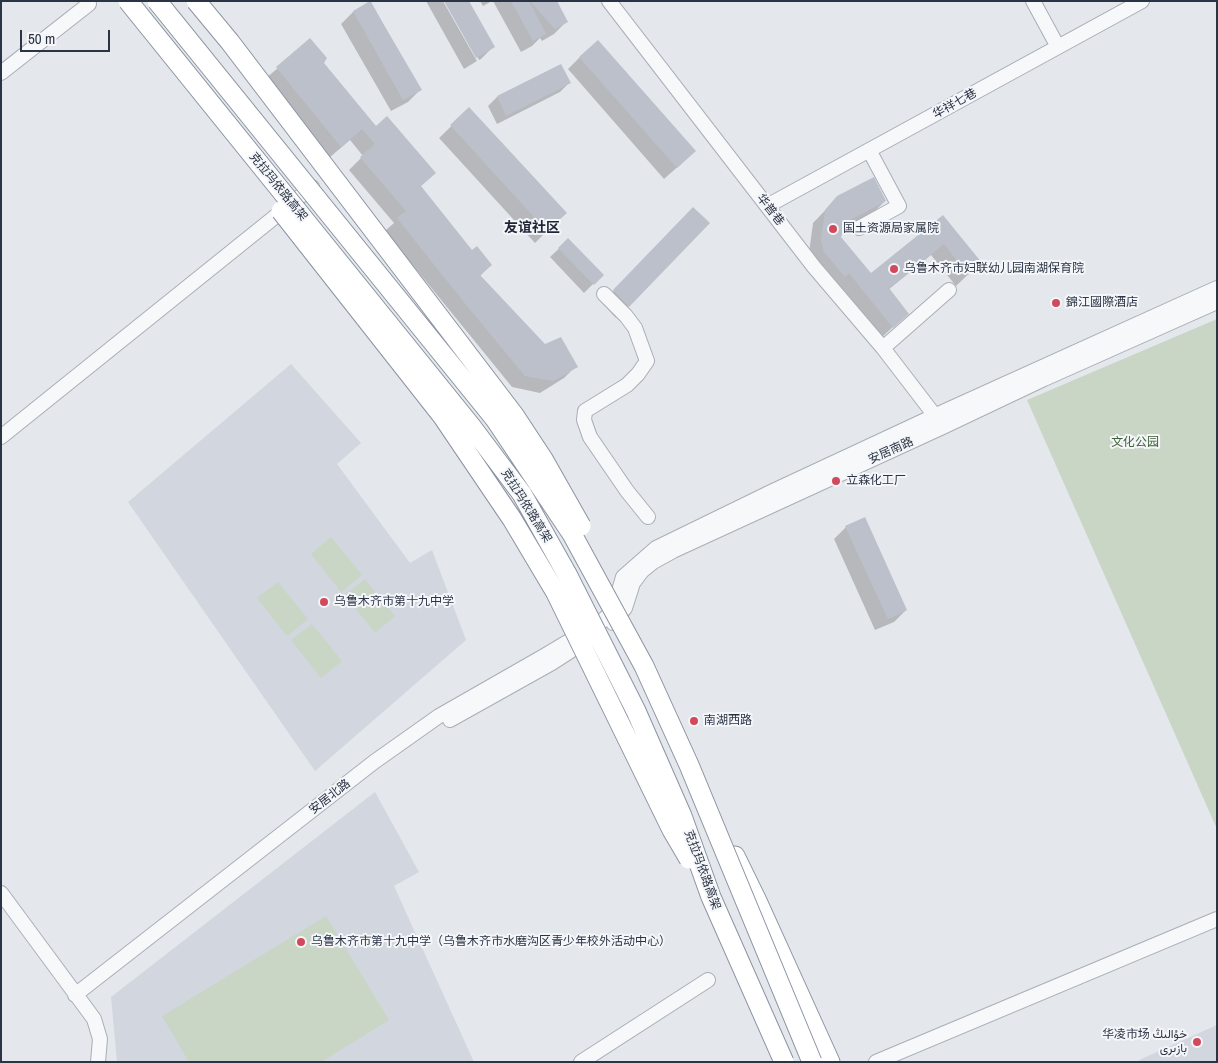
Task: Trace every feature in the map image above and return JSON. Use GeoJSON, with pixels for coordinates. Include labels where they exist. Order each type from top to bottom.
{"type":"FeatureCollection","features":[{"type":"Feature","properties":{"kind":"highway","name":"克拉玛依路高架"},"geometry":{"type":"LineString","coordinates":[[128,1],[471,426],[522,494],[568,576],[636,711],[682,816],[711,897],[784,1062]]}},
{"type":"Feature","properties":{"kind":"highway","name":"克拉玛依路高架"},"geometry":{"type":"LineString","coordinates":[[157,1],[495,419],[572,534],[644,666],[689,765],[812,1062]]}},
{"type":"Feature","properties":{"kind":"highway"},"geometry":{"type":"LineString","coordinates":[[196,1],[514,415],[543,459],[593,548],[644,666]]}},
{"type":"Feature","properties":{"kind":"highway"},"geometry":{"type":"LineString","coordinates":[[280,211],[443,418],[512,519],[556,593],[672,830],[711,897]]}},
{"type":"Feature","properties":{"kind":"highway"},"geometry":{"type":"LineString","coordinates":[[689,765],[757,901],[830,1062]]}},
{"type":"Feature","properties":{"kind":"highway"},"geometry":{"type":"LineString","coordinates":[[759,1006],[775,1062]]}},
{"type":"Feature","properties":{"kind":"street","name":"华普巷"},"geometry":{"type":"LineString","coordinates":[[609,1],[814,267],[883,348],[936,415],[943,427]]}},
{"type":"Feature","properties":{"kind":"street"},"geometry":{"type":"LineString","coordinates":[[1033,1],[1058,47]]}},
{"type":"Feature","properties":{"kind":"street","name":"华祥七巷"},"geometry":{"type":"LineString","coordinates":[[767,206],[1142,1]]}},
{"type":"Feature","properties":{"kind":"street"},"geometry":{"type":"LineString","coordinates":[[1,73],[89,4]]}},
{"type":"Feature","properties":{"kind":"street"},"geometry":{"type":"LineString","coordinates":[[859,228],[899,206],[869,150]]}},
{"type":"Feature","properties":{"kind":"street"},"geometry":{"type":"LineString","coordinates":[[1,437],[312,187]]}},
{"type":"Feature","properties":{"kind":"street","name":"安居南路"},"geometry":{"type":"LineString","coordinates":[[598,628],[613,611],[623,577],[656,548],[936,415],[1217,288]]}},
{"type":"Feature","properties":{"kind":"street"},"geometry":{"type":"LineString","coordinates":[[883,348],[949,290]]}},
{"type":"Feature","properties":{"kind":"street"},"geometry":{"type":"LineString","coordinates":[[604,294],[635,328],[647,362],[627,385],[585,411],[584,420],[590,438],[627,491],[648,517]]}},
{"type":"Feature","properties":{"kind":"street","name":"安居南路"},"geometry":{"type":"LineString","coordinates":[[598,628],[617,619],[625,608],[633,584],[653,562],[721,528],[1044,379],[1217,302]]}},
{"type":"Feature","properties":{"kind":"street","name":"安居北路"},"geometry":{"type":"LineString","coordinates":[[82,996],[374,762],[431,722],[598,628]]}},
{"type":"Feature","properties":{"kind":"street"},"geometry":{"type":"LineString","coordinates":[[1,893],[82,996],[101,1016],[107,1036],[106,1062]]}},
{"type":"Feature","properties":{"kind":"street"},"geometry":{"type":"LineString","coordinates":[[876,1062],[1217,919]]}},
{"type":"Feature","properties":{"kind":"street"},"geometry":{"type":"LineString","coordinates":[[581,1062],[708,980]]}},
{"type":"Feature","properties":{"kind":"street"},"geometry":{"type":"LineString","coordinates":[[82,996],[94,1019],[100,1039],[98,1062]]}},
{"type":"Feature","properties":{"kind":"shaded area","name":"乌鲁木齐市第十九中学"},"geometry":{"type":"Polygon","coordinates":[[[291,364],[361,443],[337,464],[410,563],[432,550],[466,640],[315,771],[128,502],[291,364]]]}},
{"type":"Feature","properties":{"kind":"shaded area","name":"乌鲁木齐市第十九中学（乌鲁木齐市水磨沟区青少年校外活动中心）"},"geometry":{"type":"Polygon","coordinates":[[[375,792],[419,872],[394,886],[474,1062],[117,1062],[111,997],[375,792]]]}},
{"type":"Feature","properties":{"kind":"shaded area","name":"华凌市场 خۇالىڭ بازىرى"},"geometry":{"type":"Polygon","coordinates":[[[1217,1025],[1217,1062],[1140,1062],[1139,1060],[1217,1025]]]}},
{"type":"Feature","properties":{"kind":"green space","name":"文化公园"},"geometry":{"type":"Polygon","coordinates":[[[1217,319],[1217,829],[1027,400],[1217,319]]]}},
{"type":"Feature","properties":{"kind":"green space"},"geometry":{"type":"Polygon","coordinates":[[[331,537],[362,575],[341,592],[311,554],[331,537]]]}},
{"type":"Feature","properties":{"kind":"green space"},"geometry":{"type":"Polygon","coordinates":[[[365,579],[395,616],[375,633],[345,595],[365,579]]]}},
{"type":"Feature","properties":{"kind":"green space"},"geometry":{"type":"Polygon","coordinates":[[[278,582],[308,619],[287,636],[257,598],[278,582]]]}},
{"type":"Feature","properties":{"kind":"green space"},"geometry":{"type":"Polygon","coordinates":[[[312,624],[342,661],[321,678],[291,640],[312,624]]]}},
{"type":"Feature","properties":{"kind":"green space"},"geometry":{"type":"Polygon","coordinates":[[[326,916],[389,1020],[321,1062],[189,1062],[162,1016],[326,916]]]}},
{"type":"Feature","properties":{"kind":"building"},"geometry":{"type":"Polygon","coordinates":[[[370,1],[422,90],[403,100],[353,11],[370,1]]]}},
{"type":"Feature","properties":{"kind":"building"},"geometry":{"type":"Polygon","coordinates":[[[444,1],[469,1],[495,47],[476,58],[444,1]]]}},
{"type":"Feature","properties":{"kind":"building"},"geometry":{"type":"Polygon","coordinates":[[[511,1],[529,1],[546,34],[533,41],[511,1]]]}},
{"type":"Feature","properties":{"kind":"building"},"geometry":{"type":"Polygon","coordinates":[[[530,1],[557,1],[568,22],[555,29],[530,1]]]}},
{"type":"Feature","properties":{"kind":"building"},"geometry":{"type":"Polygon","coordinates":[[[310,38],[327,58],[324,63],[376,126],[387,116],[436,173],[421,186],[472,250],[477,246],[492,265],[480,275],[545,344],[561,337],[578,367],[553,381],[525,376],[463,301],[397,218],[406,211],[360,157],[375,144],[362,129],[341,147],[276,67],[310,38]]]}},
{"type":"Feature","properties":{"kind":"building"},"geometry":{"type":"Polygon","coordinates":[[[598,40],[696,151],[677,168],[579,57],[598,40]]]}},
{"type":"Feature","properties":{"kind":"building"},"geometry":{"type":"Polygon","coordinates":[[[561,64],[571,83],[506,116],[497,96],[561,64]]]}},
{"type":"Feature","properties":{"kind":"building"},"geometry":{"type":"Polygon","coordinates":[[[469,107],[567,213],[547,231],[450,125],[469,107]]]}},
{"type":"Feature","properties":{"kind":"building"},"geometry":{"type":"Polygon","coordinates":[[[874,177],[886,201],[848,221],[841,237],[871,273],[943,215],[982,263],[968,275],[944,244],[889,288],[909,314],[893,328],[849,273],[845,277],[824,252],[821,241],[825,210],[837,196],[874,177]]]}},
{"type":"Feature","properties":{"kind":"building"},"geometry":{"type":"Polygon","coordinates":[[[693,207],[710,223],[629,307],[613,290],[693,207]]]}},
{"type":"Feature","properties":{"kind":"building"},"geometry":{"type":"Polygon","coordinates":[[[568,238],[604,275],[594,285],[558,248],[568,238]]]}},
{"type":"Feature","properties":{"kind":"building"},"geometry":{"type":"Polygon","coordinates":[[[865,517],[907,610],[888,619],[845,526],[865,517]]]}},
{"type":"Feature","properties":{"kind":"place","name":"国土资源局家属院"},"geometry":{"type":"Point","coordinates":[833,229]}},
{"type":"Feature","properties":{"kind":"place","name":"乌鲁木齐市妇联幼儿园南湖保育院"},"geometry":{"type":"Point","coordinates":[894,269]}},
{"type":"Feature","properties":{"kind":"place","name":"錦江國際酒店"},"geometry":{"type":"Point","coordinates":[1056,303]}},
{"type":"Feature","properties":{"kind":"place","name":"立森化工厂"},"geometry":{"type":"Point","coordinates":[836,481]}},
{"type":"Feature","properties":{"kind":"place","name":"乌鲁木齐市第十九中学"},"geometry":{"type":"Point","coordinates":[324,602]}},
{"type":"Feature","properties":{"kind":"place","name":"南湖西路"},"geometry":{"type":"Point","coordinates":[694,721]}},
{"type":"Feature","properties":{"kind":"place","name":"乌鲁木齐市第十九中学（乌鲁木齐市水磨沟区青少年校外活动中心）"},"geometry":{"type":"Point","coordinates":[301,942]}},
{"type":"Feature","properties":{"kind":"place","name":"华凌市场 خۇالىڭ بازىرى"},"geometry":{"type":"Point","coordinates":[1197,1042]}},
{"type":"Feature","properties":{"kind":"district","name":"友谊社区"},"geometry":{"type":"Point","coordinates":[532,228]}}]}
